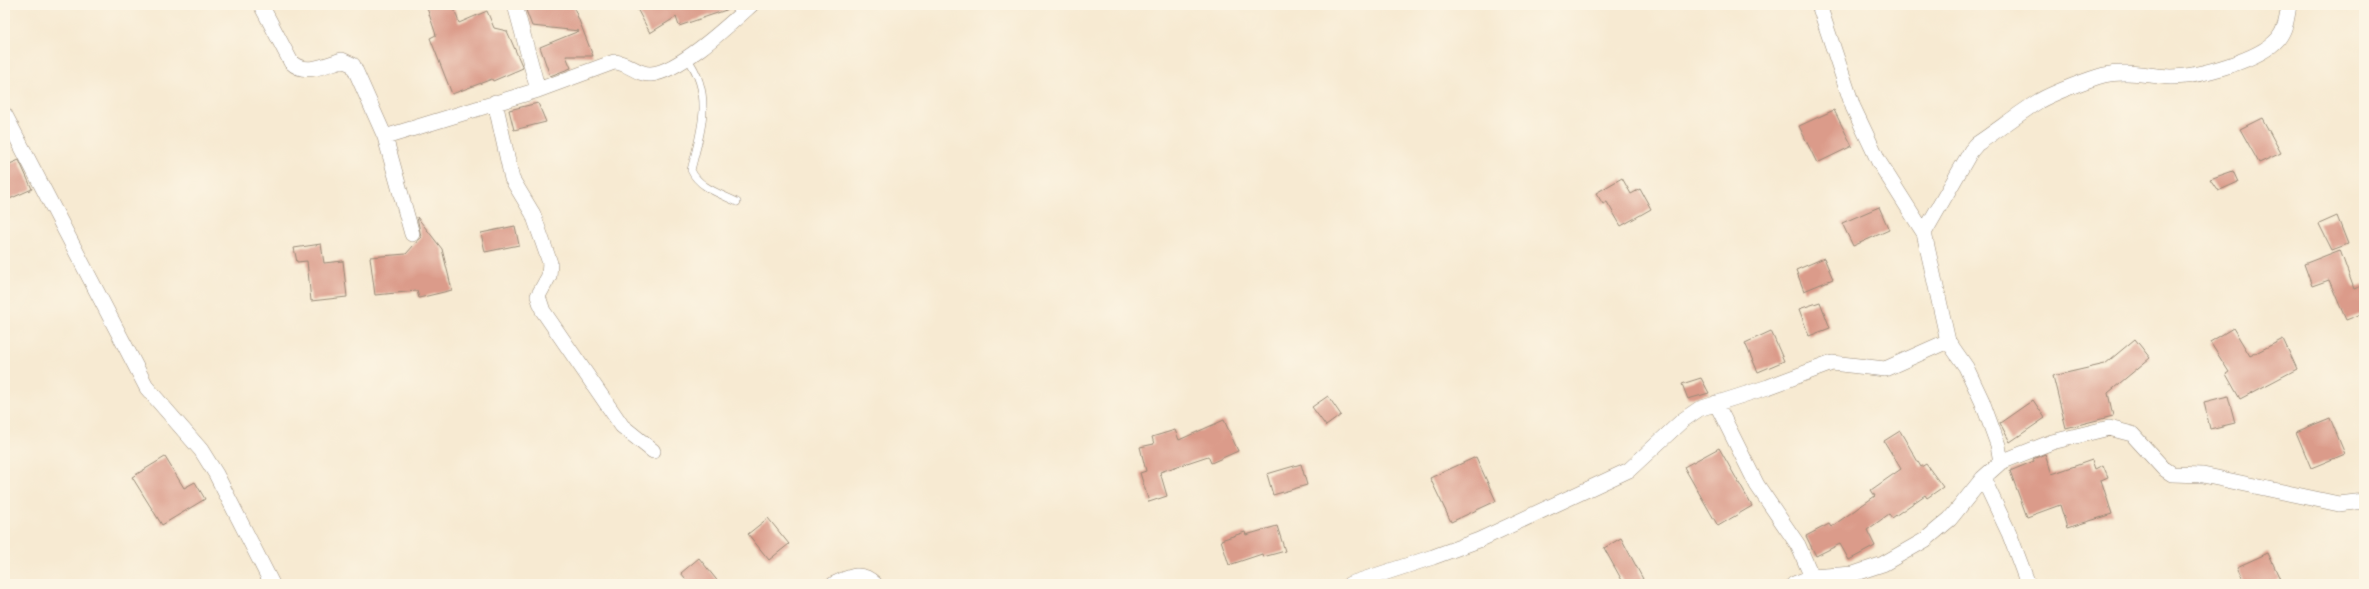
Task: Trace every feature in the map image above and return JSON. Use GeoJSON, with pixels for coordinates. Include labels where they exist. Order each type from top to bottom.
{"type":"FeatureCollection","features":[{"type":"Feature","properties":{"kind":"street"},"geometry":{"type":"LineString","coordinates":[[261,5],[291,62],[296,67],[307,70],[342,60],[353,65],[385,137],[412,234]]}},
{"type":"Feature","properties":{"kind":"street"},"geometry":{"type":"LineString","coordinates":[[515,5],[538,90]]}},
{"type":"Feature","properties":{"kind":"street"},"geometry":{"type":"LineString","coordinates":[[385,137],[471,112],[495,102],[538,90],[614,62],[622,62],[644,73],[651,74],[687,58],[724,30],[751,5]]}},
{"type":"Feature","properties":{"kind":"street"},"geometry":{"type":"LineString","coordinates":[[1820,5],[1856,113],[1879,162],[1900,192],[1924,233],[1948,341],[1966,367],[1982,401],[1998,445],[2001,462]]}},
{"type":"Feature","properties":{"kind":"street"},"geometry":{"type":"LineString","coordinates":[[1924,233],[1971,151],[1977,144],[2040,100],[2104,75],[2116,73],[2173,77],[2213,70],[2250,57],[2266,50],[2278,39],[2285,29],[2289,5]]}},
{"type":"Feature","properties":{"kind":"street"},"geometry":{"type":"LineString","coordinates":[[495,102],[512,179],[533,214],[550,263],[549,276],[538,296],[543,311],[628,434],[653,451]]}},
{"type":"Feature","properties":{"kind":"street"},"geometry":{"type":"LineString","coordinates":[[5,115],[147,388],[201,450],[216,474],[272,584]]}},
{"type":"Feature","properties":{"kind":"street"},"geometry":{"type":"LineString","coordinates":[[1350,584],[1434,558],[1479,540],[1629,470],[1683,420],[1699,409],[1768,387],[1832,362],[1885,369],[1948,341]]}},
{"type":"Feature","properties":{"kind":"street"},"geometry":{"type":"LineString","coordinates":[[1716,403],[1757,485],[1798,545],[1812,577]]}},
{"type":"Feature","properties":{"kind":"street"},"geometry":{"type":"LineString","coordinates":[[1794,584],[1812,577],[1853,574],[1882,564],[1925,540],[1950,519],[1983,478],[2001,462],[2044,444],[2108,428],[2132,434],[2163,468],[2172,474],[2203,475],[2339,504],[2364,501]]}},
{"type":"Feature","properties":{"kind":"street"},"geometry":{"type":"LineString","coordinates":[[1983,478],[2006,526],[2028,584]]}},
{"type":"Feature","properties":{"kind":"street"},"geometry":{"type":"LineString","coordinates":[[834,584],[851,576],[860,575],[867,577],[875,584]]}},
{"type":"Feature","properties":{"kind":"lane"},"geometry":{"type":"LineString","coordinates":[[687,58],[696,70],[704,93],[700,134],[691,170],[694,177],[704,186],[737,202]]}},
{"type":"Feature","properties":{"kind":"building"},"geometry":{"type":"Polygon","coordinates":[[[426,5],[453,5],[459,23],[487,11],[494,28],[507,31],[523,68],[493,81],[492,79],[452,94],[430,38],[436,35],[426,5]]]}},
{"type":"Feature","properties":{"kind":"building"},"geometry":{"type":"Polygon","coordinates":[[[524,5],[573,5],[593,56],[566,56],[571,68],[550,76],[540,47],[579,31],[532,26],[524,5]]]}},
{"type":"Feature","properties":{"kind":"building"},"geometry":{"type":"Polygon","coordinates":[[[635,5],[735,5],[735,7],[679,26],[676,17],[650,33],[635,5]]]}},
{"type":"Feature","properties":{"kind":"building"},"geometry":{"type":"Polygon","coordinates":[[[538,103],[546,122],[514,130],[509,110],[538,103]]]}},
{"type":"Feature","properties":{"kind":"building"},"geometry":{"type":"Polygon","coordinates":[[[1834,110],[1852,146],[1817,163],[1799,126],[1834,110]]]}},
{"type":"Feature","properties":{"kind":"building"},"geometry":{"type":"Polygon","coordinates":[[[2262,118],[2281,153],[2259,163],[2240,129],[2262,118]]]}},
{"type":"Feature","properties":{"kind":"building"},"geometry":{"type":"Polygon","coordinates":[[[19,160],[32,189],[5,201],[5,166],[19,160]]]}},
{"type":"Feature","properties":{"kind":"building"},"geometry":{"type":"Polygon","coordinates":[[[2233,171],[2238,182],[2218,191],[2210,179],[2233,171]]]}},
{"type":"Feature","properties":{"kind":"building"},"geometry":{"type":"Polygon","coordinates":[[[1622,178],[1631,194],[1640,189],[1651,209],[1621,226],[1607,202],[1603,204],[1596,193],[1622,178]]]}},
{"type":"Feature","properties":{"kind":"building"},"geometry":{"type":"Polygon","coordinates":[[[1879,207],[1889,230],[1853,246],[1842,223],[1879,207]]]}},
{"type":"Feature","properties":{"kind":"building"},"geometry":{"type":"Polygon","coordinates":[[[2337,216],[2348,244],[2332,250],[2319,224],[2337,216]]]}},
{"type":"Feature","properties":{"kind":"building"},"geometry":{"type":"Polygon","coordinates":[[[417,217],[442,249],[452,290],[419,298],[417,291],[375,295],[370,257],[406,254],[421,237],[417,217]]]}},
{"type":"Feature","properties":{"kind":"building"},"geometry":{"type":"Polygon","coordinates":[[[515,226],[519,245],[485,252],[481,233],[515,226]]]}},
{"type":"Feature","properties":{"kind":"building"},"geometry":{"type":"Polygon","coordinates":[[[321,244],[324,263],[343,261],[347,297],[311,301],[307,261],[297,262],[294,248],[321,244]]]}},
{"type":"Feature","properties":{"kind":"building"},"geometry":{"type":"Polygon","coordinates":[[[2340,250],[2354,289],[2364,285],[2364,313],[2346,320],[2329,280],[2312,286],[2304,264],[2340,250]]]}},
{"type":"Feature","properties":{"kind":"building"},"geometry":{"type":"Polygon","coordinates":[[[1824,258],[1833,279],[1804,291],[1796,270],[1824,258]]]}},
{"type":"Feature","properties":{"kind":"building"},"geometry":{"type":"Polygon","coordinates":[[[1820,302],[1830,328],[1809,336],[1799,309],[1820,302]]]}},
{"type":"Feature","properties":{"kind":"building"},"geometry":{"type":"Polygon","coordinates":[[[2233,328],[2250,356],[2283,339],[2297,369],[2240,399],[2226,374],[2229,372],[2210,342],[2233,328]]]}},
{"type":"Feature","properties":{"kind":"building"},"geometry":{"type":"Polygon","coordinates":[[[1771,331],[1784,361],[1758,372],[1745,343],[1771,331]]]}},
{"type":"Feature","properties":{"kind":"building"},"geometry":{"type":"Polygon","coordinates":[[[2135,339],[2150,358],[2108,393],[2113,416],[2066,428],[2053,376],[2105,364],[2135,339]]]}},
{"type":"Feature","properties":{"kind":"building"},"geometry":{"type":"Polygon","coordinates":[[[1701,378],[1709,393],[1688,399],[1682,384],[1701,378]]]}},
{"type":"Feature","properties":{"kind":"building"},"geometry":{"type":"Polygon","coordinates":[[[1328,396],[1341,415],[1326,426],[1312,407],[1328,396]]]}},
{"type":"Feature","properties":{"kind":"building"},"geometry":{"type":"Polygon","coordinates":[[[2228,396],[2235,423],[2210,429],[2204,402],[2228,396]]]}},
{"type":"Feature","properties":{"kind":"building"},"geometry":{"type":"Polygon","coordinates":[[[2033,400],[2045,418],[2010,442],[2000,423],[2033,400]]]}},
{"type":"Feature","properties":{"kind":"building"},"geometry":{"type":"Polygon","coordinates":[[[2330,418],[2345,454],[2311,468],[2296,432],[2330,418]]]}},
{"type":"Feature","properties":{"kind":"building"},"geometry":{"type":"Polygon","coordinates":[[[1224,420],[1238,451],[1211,463],[1208,456],[1160,472],[1167,496],[1149,502],[1140,473],[1146,471],[1140,447],[1154,444],[1152,437],[1175,430],[1179,440],[1224,420]]]}},
{"type":"Feature","properties":{"kind":"building"},"geometry":{"type":"Polygon","coordinates":[[[1900,431],[1921,467],[1926,464],[1943,487],[1927,498],[1925,495],[1892,518],[1889,514],[1867,530],[1875,546],[1849,560],[1840,544],[1816,556],[1806,536],[1829,524],[1831,527],[1875,496],[1871,490],[1901,469],[1884,441],[1900,431]]]}},
{"type":"Feature","properties":{"kind":"building"},"geometry":{"type":"Polygon","coordinates":[[[1719,448],[1752,506],[1718,526],[1684,467],[1719,448]]]}},
{"type":"Feature","properties":{"kind":"building"},"geometry":{"type":"Polygon","coordinates":[[[2045,454],[2052,474],[2092,460],[2095,469],[2103,465],[2108,477],[2101,480],[2112,514],[2067,528],[2060,505],[2027,517],[2010,471],[2034,461],[2033,459],[2045,454]]]}},
{"type":"Feature","properties":{"kind":"building"},"geometry":{"type":"Polygon","coordinates":[[[165,457],[184,488],[195,482],[205,499],[162,525],[132,477],[165,457]]]}},
{"type":"Feature","properties":{"kind":"building"},"geometry":{"type":"Polygon","coordinates":[[[1476,457],[1496,501],[1451,522],[1430,478],[1476,457]]]}},
{"type":"Feature","properties":{"kind":"building"},"geometry":{"type":"Polygon","coordinates":[[[1301,464],[1307,485],[1273,495],[1267,474],[1301,464]]]}},
{"type":"Feature","properties":{"kind":"building"},"geometry":{"type":"Polygon","coordinates":[[[768,518],[789,544],[769,560],[748,534],[768,518]]]}},
{"type":"Feature","properties":{"kind":"building"},"geometry":{"type":"Polygon","coordinates":[[[1277,526],[1285,551],[1263,557],[1262,554],[1229,565],[1221,540],[1245,532],[1246,535],[1277,526]]]}},
{"type":"Feature","properties":{"kind":"building"},"geometry":{"type":"Polygon","coordinates":[[[1621,538],[1643,579],[1634,584],[1624,584],[1604,548],[1621,538]]]}},
{"type":"Feature","properties":{"kind":"building"},"geometry":{"type":"Polygon","coordinates":[[[2268,553],[2280,579],[2268,584],[2245,584],[2237,567],[2268,553]]]}},
{"type":"Feature","properties":{"kind":"building"},"geometry":{"type":"Polygon","coordinates":[[[699,558],[720,584],[690,584],[681,573],[699,558]]]}}]}
